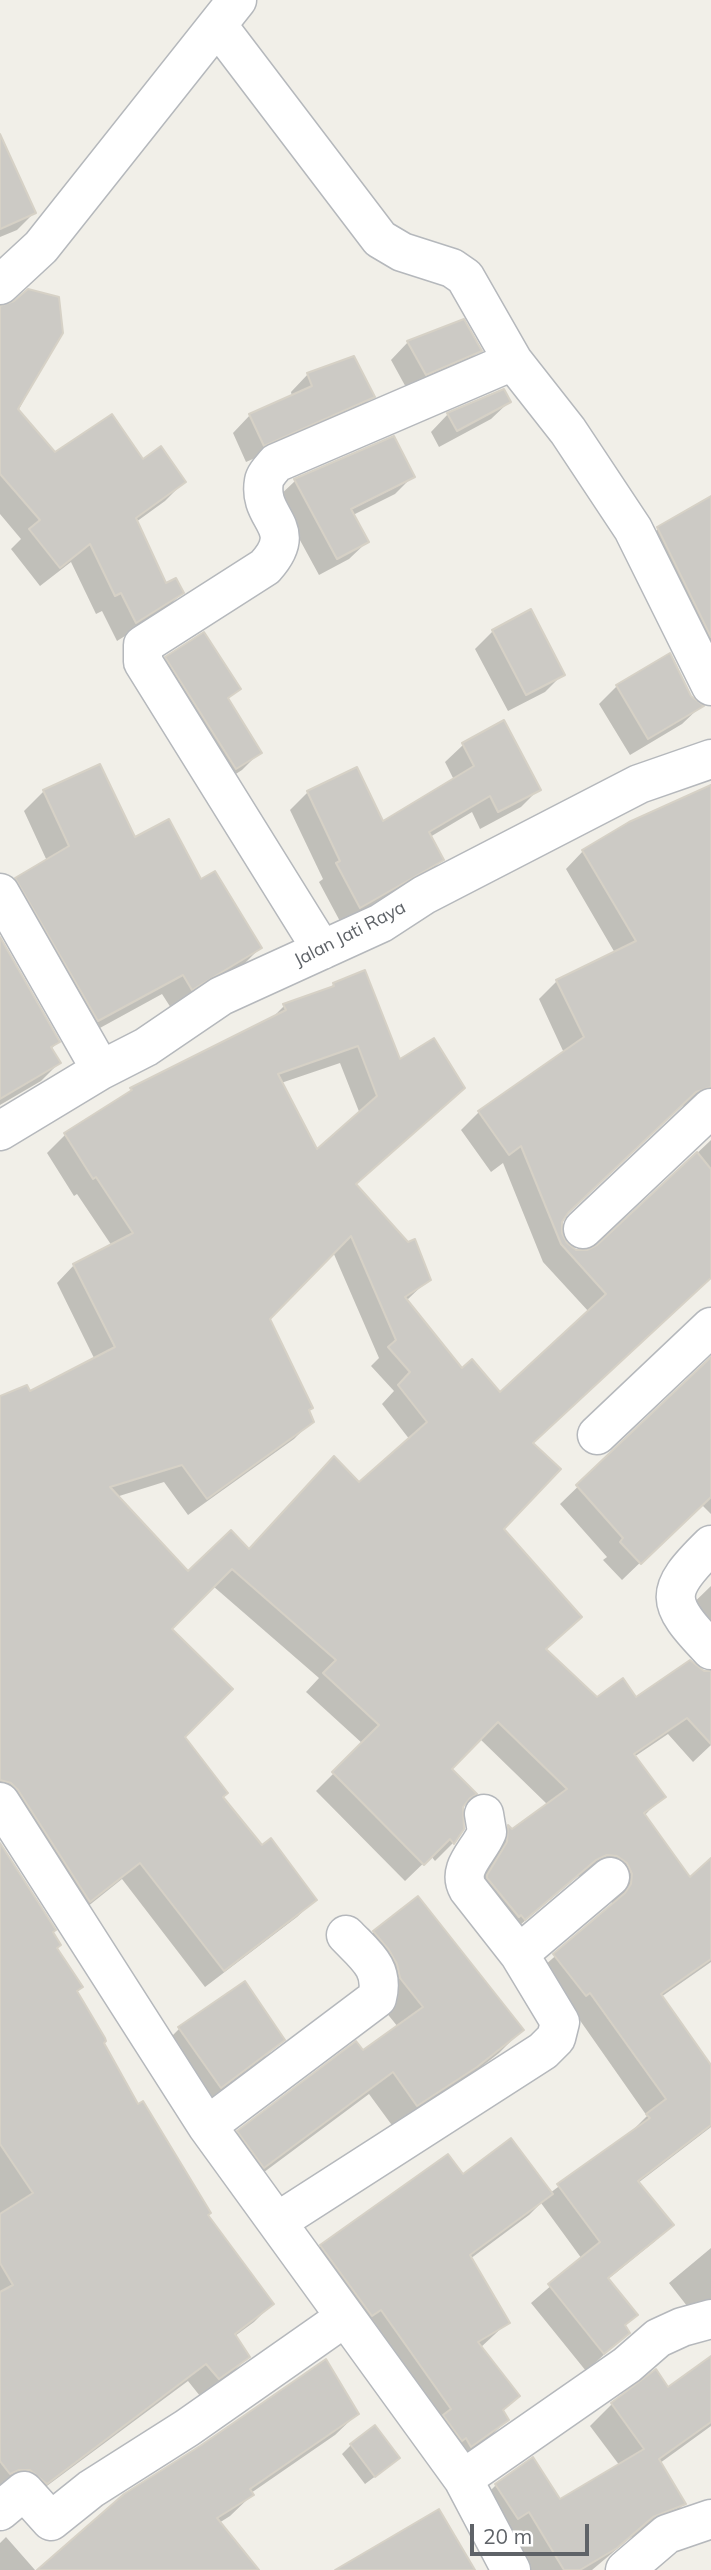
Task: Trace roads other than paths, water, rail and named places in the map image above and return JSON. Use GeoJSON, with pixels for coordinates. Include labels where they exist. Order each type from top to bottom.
{"type":"FeatureCollection","features":[{"type":"Feature","properties":{"kind":"street"},"geometry":{"type":"LineString","coordinates":[[0,285],[41,247],[228,13],[380,239],[414,257],[452,268],[465,277],[513,361],[568,431],[633,529],[711,686]]}},
{"type":"Feature","properties":{"kind":"street"},"geometry":{"type":"LineString","coordinates":[[322,950],[143,662],[143,645],[265,567],[278,553],[281,533],[265,501],[264,480],[276,463],[513,361]]}},
{"type":"Feature","properties":{"kind":"street","name":"Jalan Jati Raya"},"geometry":{"type":"LineString","coordinates":[[0,1131],[101,1070],[146,1047],[221,996],[382,923],[424,895],[639,784],[711,760]]}},
{"type":"Feature","properties":{"kind":"street"},"geometry":{"type":"LineString","coordinates":[[0,893],[101,1070]]}},
{"type":"Feature","properties":{"kind":"street"},"geometry":{"type":"LineString","coordinates":[[583,1229],[711,1108]]}},
{"type":"Feature","properties":{"kind":"street"},"geometry":{"type":"LineString","coordinates":[[597,1435],[711,1326]]}},
{"type":"Feature","properties":{"kind":"street"},"geometry":{"type":"LineString","coordinates":[[711,1545],[688,1567],[675,1590],[677,1608],[688,1626],[711,1650]]}},
{"type":"Feature","properties":{"kind":"street"},"geometry":{"type":"LineString","coordinates":[[0,1802],[207,2126],[463,2479],[511,2570]]}},
{"type":"Feature","properties":{"kind":"street"},"geometry":{"type":"LineString","coordinates":[[277,2222],[543,2051],[556,2038],[560,2022],[519,1954],[468,1889],[463,1877],[465,1868],[487,1832],[484,1814]]}},
{"type":"Feature","properties":{"kind":"street"},"geometry":{"type":"LineString","coordinates":[[519,1954],[610,1877]]}},
{"type":"Feature","properties":{"kind":"street"},"geometry":{"type":"LineString","coordinates":[[207,2126],[377,1998],[380,1985],[377,1969],[346,1935]]}},
{"type":"Feature","properties":{"kind":"street"},"geometry":{"type":"LineString","coordinates":[[0,2511],[24,2491],[51,2521],[91,2489],[187,2428],[344,2318]]}},
{"type":"Feature","properties":{"kind":"street"},"geometry":{"type":"LineString","coordinates":[[463,2479],[626,2365],[657,2338],[711,2319]]}},
{"type":"Feature","properties":{"kind":"street"},"geometry":{"type":"LineString","coordinates":[[625,2570],[667,2534],[711,2519]]}}]}
